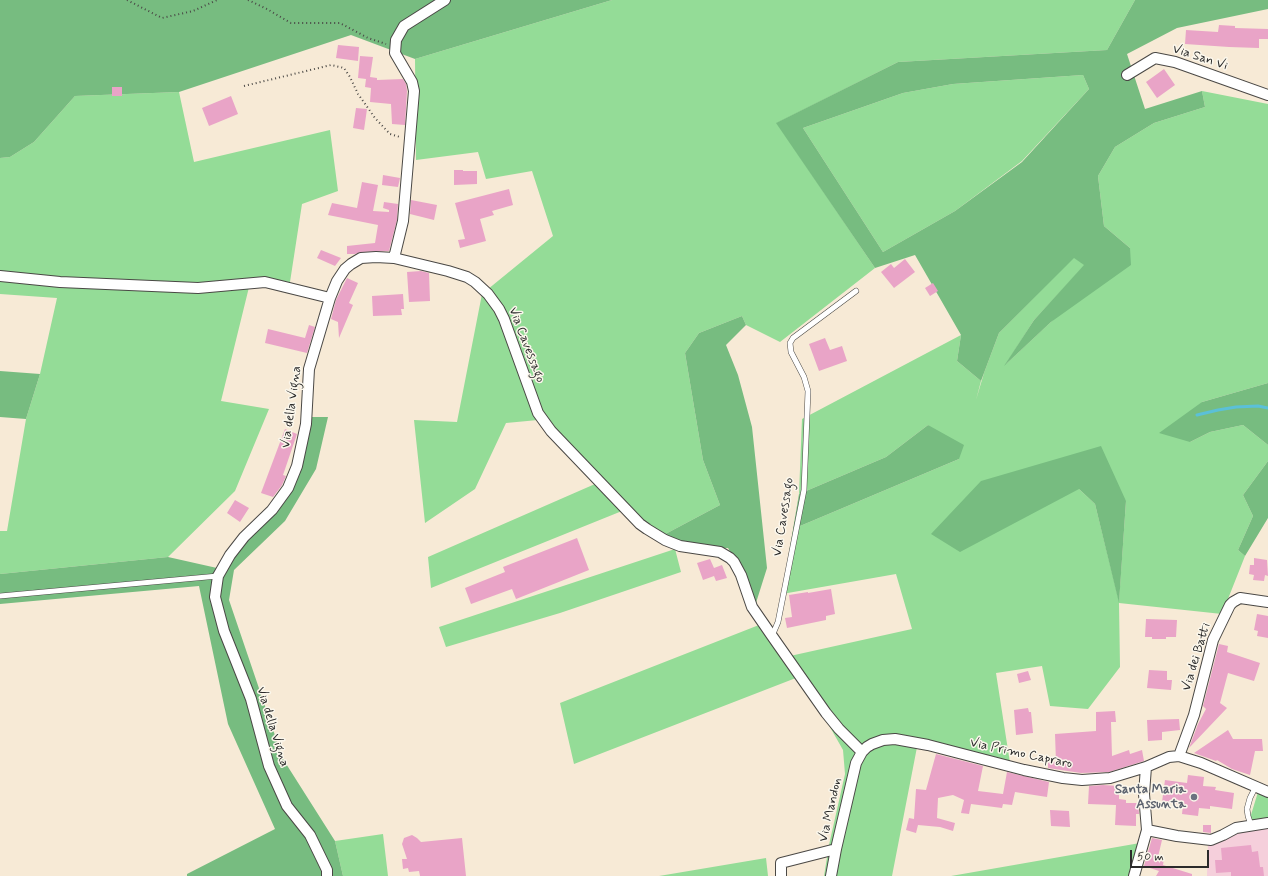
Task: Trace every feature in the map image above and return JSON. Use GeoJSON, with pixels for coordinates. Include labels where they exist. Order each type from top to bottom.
{"type":"FeatureCollection","features":[{"type":"Feature","properties":{"kind":"street"},"geometry":{"type":"LineString","coordinates":[[394,258],[403,221],[414,87],[396,53],[396,40],[404,26],[445,0]]}},
{"type":"Feature","properties":{"kind":"street","name":"Via San Vi"},"geometry":{"type":"LineString","coordinates":[[1127,75],[1155,58],[1175,62],[1268,95]]}},
{"type":"Feature","properties":{"kind":"street","name":"Via Cavessago"},"geometry":{"type":"LineString","coordinates":[[330,298],[337,281],[345,269],[361,258],[394,258],[448,271],[475,282],[488,294],[499,309],[504,319],[534,404],[538,413],[551,431],[640,524],[647,529],[665,540],[680,546],[715,550],[730,558],[738,568],[752,607],[826,713],[839,729],[862,752]]}},
{"type":"Feature","properties":{"kind":"street"},"geometry":{"type":"LineString","coordinates":[[0,276],[60,282],[198,288],[265,282],[330,298]]}},
{"type":"Feature","properties":{"kind":"street","name":"Via della Vigna"},"geometry":{"type":"LineString","coordinates":[[327,876],[327,870],[310,835],[287,806],[270,766],[251,699],[224,631],[215,597],[218,576],[230,555],[244,537],[272,510],[288,488],[297,466],[306,424],[309,369],[330,298]]}},
{"type":"Feature","properties":{"kind":"street","name":"Via dei Batti"},"geometry":{"type":"LineString","coordinates":[[1178,756],[1194,715],[1211,648],[1230,605],[1240,598],[1268,602]]}},
{"type":"Feature","properties":{"kind":"street","name":"Via Primo Capraro"},"geometry":{"type":"LineString","coordinates":[[862,752],[877,741],[895,739],[928,745],[1024,770],[1063,778],[1082,780],[1110,778],[1146,767],[1164,758],[1178,756]]}},
{"type":"Feature","properties":{"kind":"street","name":"Via Mandon"},"geometry":{"type":"LineString","coordinates":[[831,876],[854,771],[862,752]]}},
{"type":"Feature","properties":{"kind":"street"},"geometry":{"type":"LineString","coordinates":[[1178,756],[1201,763],[1264,788]]}},
{"type":"Feature","properties":{"kind":"street"},"geometry":{"type":"LineString","coordinates":[[1134,876],[1147,830],[1144,794],[1146,767]]}},
{"type":"Feature","properties":{"kind":"street"},"geometry":{"type":"LineString","coordinates":[[1147,830],[1177,836],[1211,840],[1236,828],[1268,822]]}},
{"type":"Feature","properties":{"kind":"street"},"geometry":{"type":"LineString","coordinates":[[781,876],[781,863],[836,848]]}},
{"type":"Feature","properties":{"kind":"lane","name":"Via Cavessago"},"geometry":{"type":"LineString","coordinates":[[772,636],[778,622],[804,490],[808,391],[804,377],[791,352],[790,343],[792,338],[856,291]]}},
{"type":"Feature","properties":{"kind":"lane"},"geometry":{"type":"LineString","coordinates":[[0,596],[218,576]]}},
{"type":"Feature","properties":{"kind":"lane"},"geometry":{"type":"LineString","coordinates":[[1251,825],[1247,810],[1250,798],[1264,788]]}},
{"type":"Feature","properties":{"kind":"path"},"geometry":{"type":"LineString","coordinates":[[127,0],[162,18],[193,11],[217,0]]}},
{"type":"Feature","properties":{"kind":"path"},"geometry":{"type":"LineString","coordinates":[[248,0],[267,9],[290,23],[340,23],[368,38],[395,47]]}},
{"type":"Feature","properties":{"kind":"path"},"geometry":{"type":"LineString","coordinates":[[244,86],[331,65],[344,68],[358,94],[375,118],[390,134],[410,140]]}},
{"type":"Feature","properties":{"kind":"shaded area"},"geometry":{"type":"Polygon","coordinates":[[[1268,826],[1268,876],[1207,876],[1208,843],[1231,832],[1268,826]]]}},
{"type":"Feature","properties":{"kind":"green space"},"geometry":{"type":"Polygon","coordinates":[[[0,0],[612,0],[415,59],[351,35],[179,92],[75,96],[34,142],[10,157],[0,158],[0,0]]]}},
{"type":"Feature","properties":{"kind":"green space"},"geometry":{"type":"Polygon","coordinates":[[[612,0],[1135,0],[1107,50],[898,62],[777,123],[875,268],[780,342],[746,325],[742,316],[699,333],[685,353],[703,460],[720,505],[656,539],[622,511],[431,588],[428,557],[595,484],[538,420],[506,423],[475,489],[425,523],[414,420],[457,422],[482,294],[553,236],[532,171],[486,179],[478,152],[416,160],[415,59],[612,0]]]}},
{"type":"Feature","properties":{"kind":"green space"},"geometry":{"type":"Polygon","coordinates":[[[1135,0],[1268,0],[1268,9],[1177,28],[1127,54],[1145,109],[1202,91],[1205,107],[1154,123],[1115,147],[1098,176],[1104,226],[1130,248],[1131,265],[1051,322],[1004,366],[1034,320],[1084,265],[1074,258],[999,333],[981,381],[957,361],[961,335],[915,255],[875,268],[776,123],[898,62],[1107,50],[1135,0]],[[1083,75],[953,84],[903,93],[803,128],[883,252],[955,211],[1022,162],[1089,89],[1083,75]]]}},
{"type":"Feature","properties":{"kind":"green space"},"geometry":{"type":"Polygon","coordinates":[[[1083,75],[1089,89],[1022,161],[955,211],[883,252],[803,128],[903,93],[953,84],[1083,75]]]}},
{"type":"Feature","properties":{"kind":"green space"},"geometry":{"type":"Polygon","coordinates":[[[1202,91],[1268,104],[1268,383],[1202,402],[1190,442],[1210,432],[1243,425],[1268,445],[1268,461],[1243,495],[1253,516],[1238,550],[1245,556],[1222,614],[1119,603],[1120,667],[1088,709],[1050,706],[1042,666],[996,673],[1010,763],[918,742],[892,876],[824,876],[829,845],[845,774],[843,750],[801,676],[574,764],[560,703],[759,625],[790,656],[912,629],[896,574],[782,594],[793,529],[959,459],[928,425],[886,457],[799,494],[802,419],[961,335],[957,361],[981,381],[976,400],[999,333],[1074,257],[1085,265],[1034,320],[1006,364],[1130,248],[1104,226],[1098,176],[1115,147],[1154,123],[1205,107],[1202,91]],[[1079,489],[1095,504],[1119,601],[1126,501],[1079,489]]]}},
{"type":"Feature","properties":{"kind":"green space"},"geometry":{"type":"Polygon","coordinates":[[[179,92],[194,162],[330,130],[338,191],[302,204],[290,282],[251,279],[221,401],[269,409],[235,491],[168,557],[0,574],[0,531],[7,531],[26,419],[40,374],[57,298],[0,294],[0,158],[10,157],[34,142],[75,96],[179,92]]]}},
{"type":"Feature","properties":{"kind":"green space"},"geometry":{"type":"Polygon","coordinates":[[[742,316],[746,325],[726,345],[738,375],[752,427],[767,568],[755,606],[742,572],[728,548],[675,549],[656,539],[720,505],[703,460],[685,353],[699,333],[742,316]]]}},
{"type":"Feature","properties":{"kind":"green space"},"geometry":{"type":"Polygon","coordinates":[[[0,371],[40,374],[26,419],[0,417],[0,371]]]}},
{"type":"Feature","properties":{"kind":"green space"},"geometry":{"type":"Polygon","coordinates":[[[1268,383],[1268,445],[1243,425],[1210,432],[1190,442],[1159,433],[1202,402],[1268,383]]]}},
{"type":"Feature","properties":{"kind":"green space"},"geometry":{"type":"Polygon","coordinates":[[[312,417],[328,417],[316,469],[285,521],[234,570],[229,600],[283,759],[335,841],[343,876],[187,876],[187,874],[275,829],[228,724],[199,586],[0,604],[0,574],[168,557],[217,568],[275,512],[302,466],[312,417]]]}},
{"type":"Feature","properties":{"kind":"green space"},"geometry":{"type":"Polygon","coordinates":[[[928,425],[964,445],[959,459],[793,529],[799,494],[886,457],[928,425]]]}},
{"type":"Feature","properties":{"kind":"green space"},"geometry":{"type":"Polygon","coordinates":[[[1101,446],[1126,501],[1119,603],[1095,504],[1079,489],[960,552],[931,534],[981,481],[1101,446]]]}},
{"type":"Feature","properties":{"kind":"green space"},"geometry":{"type":"Polygon","coordinates":[[[1268,461],[1268,518],[1245,556],[1238,550],[1253,516],[1243,495],[1268,461]]]}},
{"type":"Feature","properties":{"kind":"green space"},"geometry":{"type":"Polygon","coordinates":[[[675,549],[681,572],[560,613],[446,647],[439,627],[675,549]]]}},
{"type":"Feature","properties":{"kind":"green space"},"geometry":{"type":"Polygon","coordinates":[[[1258,792],[1268,796],[1268,826],[1247,828],[1258,792]]]}},
{"type":"Feature","properties":{"kind":"green space"},"geometry":{"type":"Polygon","coordinates":[[[383,834],[388,876],[343,876],[335,841],[383,834]]]}},
{"type":"Feature","properties":{"kind":"green space"},"geometry":{"type":"Polygon","coordinates":[[[1140,843],[1131,876],[951,876],[1140,843]]]}},
{"type":"Feature","properties":{"kind":"green space"},"geometry":{"type":"Polygon","coordinates":[[[766,858],[768,876],[659,876],[766,858]]]}},
{"type":"Feature","properties":{"kind":"building"},"geometry":{"type":"Polygon","coordinates":[[[1219,25],[1235,26],[1235,28],[1268,29],[1268,39],[1259,39],[1259,48],[1185,44],[1186,30],[1218,32],[1219,25]]]}},
{"type":"Feature","properties":{"kind":"building"},"geometry":{"type":"Polygon","coordinates":[[[338,45],[359,47],[358,61],[336,58],[338,45]]]}},
{"type":"Feature","properties":{"kind":"building"},"geometry":{"type":"Polygon","coordinates":[[[360,56],[373,57],[370,77],[377,78],[377,80],[403,79],[406,84],[407,91],[405,125],[392,124],[391,104],[370,102],[371,88],[365,87],[366,79],[358,78],[360,56]]]}},
{"type":"Feature","properties":{"kind":"building"},"geometry":{"type":"Polygon","coordinates":[[[1164,69],[1175,85],[1157,98],[1146,82],[1164,69]]]}},
{"type":"Feature","properties":{"kind":"building"},"geometry":{"type":"Polygon","coordinates":[[[112,87],[122,87],[122,96],[112,96],[112,87]]]}},
{"type":"Feature","properties":{"kind":"building"},"geometry":{"type":"Polygon","coordinates":[[[231,96],[238,114],[209,126],[202,108],[231,96]]]}},
{"type":"Feature","properties":{"kind":"building"},"geometry":{"type":"Polygon","coordinates":[[[356,108],[367,109],[364,130],[353,128],[356,108]]]}},
{"type":"Feature","properties":{"kind":"building"},"geometry":{"type":"Polygon","coordinates":[[[454,170],[477,171],[477,184],[454,185],[454,170]]]}},
{"type":"Feature","properties":{"kind":"building"},"geometry":{"type":"Polygon","coordinates":[[[383,175],[400,178],[398,187],[382,185],[383,175]]]}},
{"type":"Feature","properties":{"kind":"building"},"geometry":{"type":"Polygon","coordinates":[[[362,182],[378,185],[373,211],[389,212],[389,210],[383,208],[384,202],[398,204],[397,220],[389,251],[347,254],[347,246],[375,243],[378,225],[328,215],[332,203],[357,208],[362,182]]]}},
{"type":"Feature","properties":{"kind":"building"},"geometry":{"type":"Polygon","coordinates":[[[509,189],[513,205],[492,211],[494,215],[480,219],[486,241],[460,248],[458,240],[465,239],[455,203],[509,189]]]}},
{"type":"Feature","properties":{"kind":"building"},"geometry":{"type":"Polygon","coordinates":[[[411,200],[437,205],[434,220],[410,214],[411,200]]]}},
{"type":"Feature","properties":{"kind":"building"},"geometry":{"type":"Polygon","coordinates":[[[321,250],[341,258],[335,266],[317,258],[321,250]]]}},
{"type":"Feature","properties":{"kind":"building"},"geometry":{"type":"Polygon","coordinates":[[[905,259],[915,272],[894,288],[881,272],[891,264],[894,268],[905,259]]]}},
{"type":"Feature","properties":{"kind":"building"},"geometry":{"type":"Polygon","coordinates":[[[421,271],[429,273],[430,301],[409,302],[407,272],[421,271]]]}},
{"type":"Feature","properties":{"kind":"building"},"geometry":{"type":"Polygon","coordinates":[[[347,278],[358,283],[349,303],[353,305],[339,338],[338,322],[331,319],[336,300],[347,278]]]}},
{"type":"Feature","properties":{"kind":"building"},"geometry":{"type":"Polygon","coordinates":[[[933,283],[938,291],[930,296],[925,288],[933,283]]]}},
{"type":"Feature","properties":{"kind":"building"},"geometry":{"type":"Polygon","coordinates":[[[403,294],[404,309],[401,309],[402,315],[373,316],[372,296],[403,294]]]}},
{"type":"Feature","properties":{"kind":"building"},"geometry":{"type":"Polygon","coordinates":[[[309,325],[315,327],[307,353],[265,343],[268,329],[305,338],[309,325]]]}},
{"type":"Feature","properties":{"kind":"building"},"geometry":{"type":"Polygon","coordinates":[[[825,338],[830,350],[842,346],[847,361],[819,371],[809,344],[825,338]]]}},
{"type":"Feature","properties":{"kind":"building"},"geometry":{"type":"Polygon","coordinates":[[[285,429],[297,434],[283,475],[286,476],[282,485],[273,497],[261,493],[285,429]]]}},
{"type":"Feature","properties":{"kind":"building"},"geometry":{"type":"Polygon","coordinates":[[[235,500],[249,508],[240,522],[227,513],[235,500]]]}},
{"type":"Feature","properties":{"kind":"building"},"geometry":{"type":"Polygon","coordinates":[[[577,538],[589,570],[516,599],[512,589],[471,604],[465,588],[505,572],[503,567],[577,538]]]}},
{"type":"Feature","properties":{"kind":"building"},"geometry":{"type":"Polygon","coordinates":[[[1254,558],[1267,560],[1268,576],[1265,575],[1264,581],[1253,580],[1254,575],[1249,574],[1250,565],[1254,565],[1254,558]]]}},
{"type":"Feature","properties":{"kind":"building"},"geometry":{"type":"Polygon","coordinates":[[[710,559],[714,568],[722,565],[727,578],[716,581],[714,576],[703,580],[697,563],[710,559]]]}},
{"type":"Feature","properties":{"kind":"building"},"geometry":{"type":"Polygon","coordinates":[[[831,589],[835,614],[826,616],[826,620],[787,628],[785,618],[792,617],[789,595],[831,589]]]}},
{"type":"Feature","properties":{"kind":"building"},"geometry":{"type":"Polygon","coordinates":[[[1257,614],[1268,616],[1268,638],[1257,636],[1258,631],[1254,630],[1257,614]]]}},
{"type":"Feature","properties":{"kind":"building"},"geometry":{"type":"Polygon","coordinates":[[[1146,619],[1177,620],[1176,637],[1152,639],[1152,637],[1145,637],[1146,619]]]}},
{"type":"Feature","properties":{"kind":"building"},"geometry":{"type":"Polygon","coordinates":[[[1219,644],[1228,646],[1227,652],[1260,663],[1254,681],[1228,673],[1220,703],[1227,708],[1189,748],[1198,724],[1206,709],[1203,706],[1219,644]]]}},
{"type":"Feature","properties":{"kind":"building"},"geometry":{"type":"Polygon","coordinates":[[[1149,670],[1167,671],[1167,680],[1172,680],[1171,690],[1147,688],[1149,670]]]}},
{"type":"Feature","properties":{"kind":"building"},"geometry":{"type":"Polygon","coordinates":[[[1028,671],[1031,680],[1019,683],[1017,674],[1028,671]]]}},
{"type":"Feature","properties":{"kind":"building"},"geometry":{"type":"Polygon","coordinates":[[[1028,708],[1029,712],[1031,712],[1033,733],[1016,735],[1014,710],[1028,708]]]}},
{"type":"Feature","properties":{"kind":"building"},"geometry":{"type":"Polygon","coordinates":[[[1115,711],[1116,722],[1111,722],[1112,756],[1129,750],[1130,754],[1142,750],[1144,761],[1109,772],[1081,773],[1048,768],[1048,761],[1056,762],[1055,734],[1096,731],[1096,712],[1115,711]]]}},
{"type":"Feature","properties":{"kind":"building"},"geometry":{"type":"Polygon","coordinates":[[[1179,719],[1180,730],[1162,732],[1162,740],[1148,741],[1147,720],[1179,719]]]}},
{"type":"Feature","properties":{"kind":"building"},"geometry":{"type":"Polygon","coordinates":[[[1228,730],[1233,739],[1262,739],[1263,751],[1255,751],[1250,775],[1232,769],[1217,760],[1216,761],[1194,753],[1228,730]]]}},
{"type":"Feature","properties":{"kind":"building"},"geometry":{"type":"Polygon","coordinates":[[[936,754],[983,766],[978,791],[1003,794],[1007,772],[1049,782],[1047,797],[1015,792],[1012,805],[1003,804],[1002,808],[971,804],[969,814],[961,813],[964,800],[953,795],[938,798],[937,818],[955,823],[953,831],[940,827],[918,825],[916,833],[906,830],[909,818],[914,819],[916,789],[926,790],[936,754]]]}},
{"type":"Feature","properties":{"kind":"building","name":"Santa Maria Assunta"},"geometry":{"type":"Polygon","coordinates":[[[1188,775],[1204,777],[1203,786],[1216,787],[1215,790],[1234,793],[1232,809],[1210,806],[1210,809],[1199,808],[1198,816],[1182,814],[1183,805],[1162,802],[1165,780],[1187,783],[1188,775]]]}},
{"type":"Feature","properties":{"kind":"building"},"geometry":{"type":"Polygon","coordinates":[[[1089,786],[1119,786],[1119,799],[1126,800],[1126,803],[1138,803],[1139,814],[1136,814],[1136,826],[1115,825],[1116,805],[1088,804],[1089,786]]]}},
{"type":"Feature","properties":{"kind":"building"},"geometry":{"type":"Polygon","coordinates":[[[1050,810],[1069,811],[1070,827],[1051,826],[1050,810]]]}},
{"type":"Feature","properties":{"kind":"building"},"geometry":{"type":"Polygon","coordinates":[[[1203,825],[1211,825],[1211,833],[1203,832],[1203,825]]]}},
{"type":"Feature","properties":{"kind":"building"},"geometry":{"type":"Polygon","coordinates":[[[412,835],[421,842],[462,838],[466,876],[420,876],[419,871],[409,872],[408,868],[403,869],[402,859],[407,859],[402,844],[404,838],[412,835]]]}},
{"type":"Feature","properties":{"kind":"building"},"geometry":{"type":"Polygon","coordinates":[[[1152,838],[1162,840],[1158,857],[1164,859],[1163,865],[1192,874],[1192,876],[1156,876],[1159,871],[1144,866],[1152,838]]]}},
{"type":"Feature","properties":{"kind":"building"},"geometry":{"type":"Polygon","coordinates":[[[1251,845],[1252,852],[1258,851],[1260,867],[1263,867],[1264,876],[1231,876],[1231,872],[1216,873],[1215,860],[1222,860],[1221,848],[1251,845]]]}},
{"type":"Feature","properties":{"kind":"waterway"},"geometry":{"type":"LineString","coordinates":[[1197,415],[1236,407],[1258,406],[1268,408]]}},
{"type":"Feature","properties":{"kind":"place","name":"Santa Maria Assunta"},"geometry":{"type":"Point","coordinates":[1194,797]}}]}
